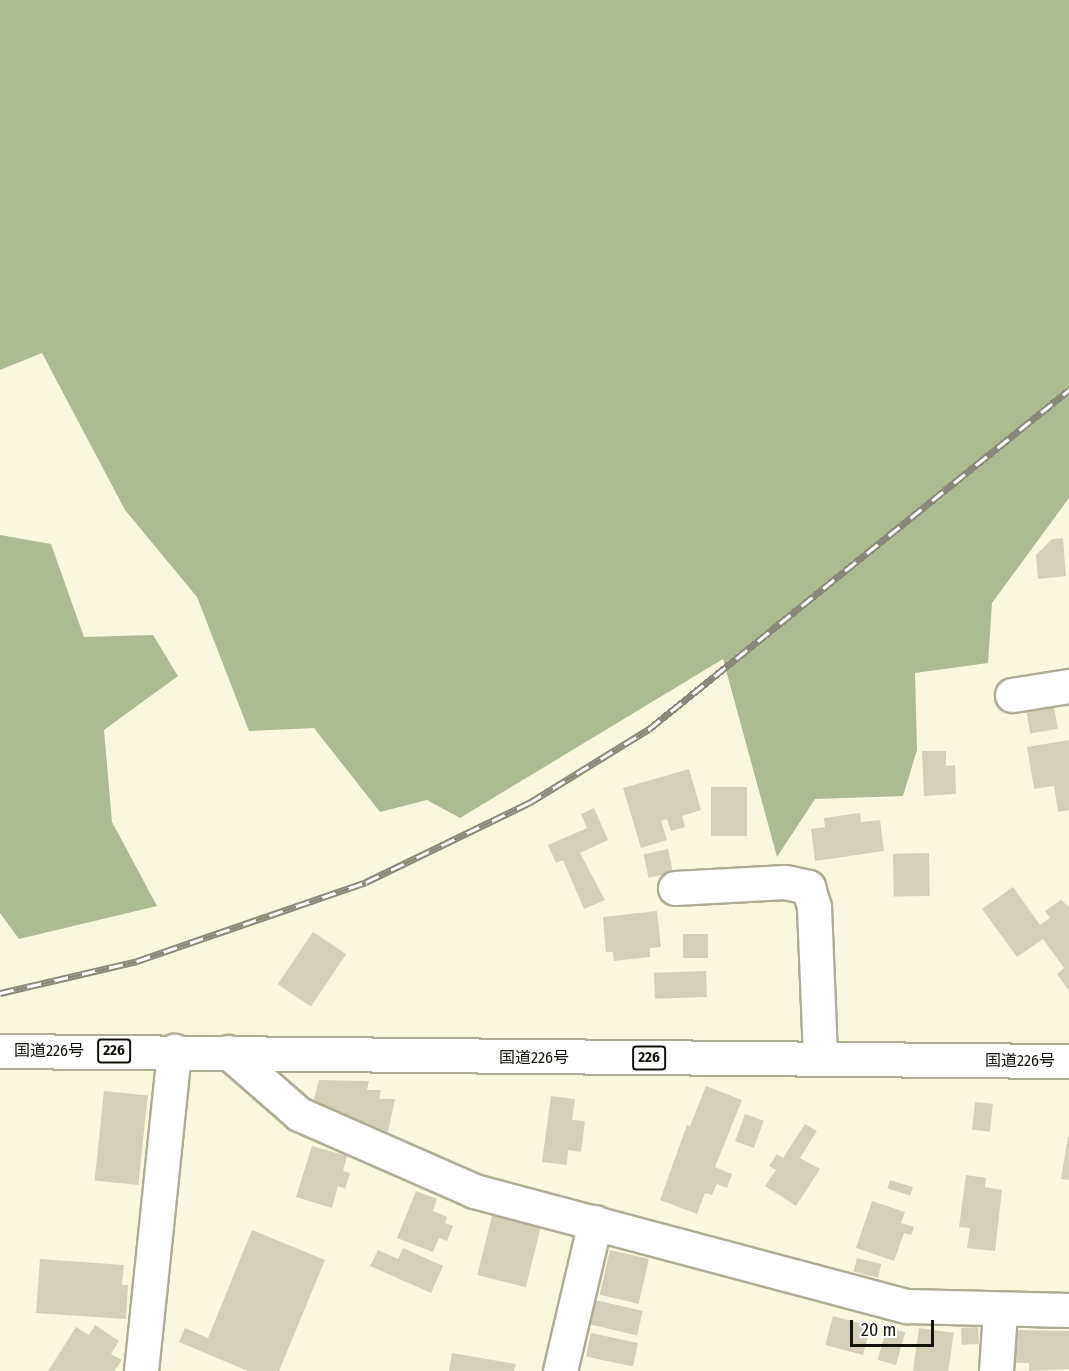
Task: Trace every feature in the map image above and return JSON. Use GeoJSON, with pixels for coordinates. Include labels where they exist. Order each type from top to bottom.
{"type":"FeatureCollection","features":[{"type":"Feature","properties":{"kind":"main road"},"geometry":{"type":"LineString","coordinates":[[1012,695],[1069,686]]}},
{"type":"Feature","properties":{"kind":"main road"},"geometry":{"type":"LineString","coordinates":[[675,888],[785,882],[808,887],[814,907],[820,1059]]}},
{"type":"Feature","properties":{"kind":"main road","name":"国道226号"},"geometry":{"type":"LineString","coordinates":[[0,1051],[1069,1061]]}},
{"type":"Feature","properties":{"kind":"main road"},"geometry":{"type":"LineString","coordinates":[[141,1371],[174,1051]]}},
{"type":"Feature","properties":{"kind":"main road"},"geometry":{"type":"LineString","coordinates":[[228,1052],[299,1114],[474,1191],[908,1306],[1000,1311],[1069,1310]]}},
{"type":"Feature","properties":{"kind":"main road"},"geometry":{"type":"LineString","coordinates":[[560,1371],[594,1222]]}},
{"type":"Feature","properties":{"kind":"main road"},"geometry":{"type":"LineString","coordinates":[[996,1371],[1000,1311]]}},
{"type":"Feature","properties":{"kind":"green space"},"geometry":{"type":"Polygon","coordinates":[[[0,0],[1069,0],[1069,498],[992,603],[988,663],[915,673],[917,750],[903,796],[815,799],[777,857],[723,659],[460,818],[427,800],[380,812],[314,728],[249,731],[197,597],[125,510],[42,353],[0,370],[0,0]]]}},
{"type":"Feature","properties":{"kind":"green space"},"geometry":{"type":"Polygon","coordinates":[[[0,535],[51,544],[84,637],[153,635],[178,676],[104,730],[112,822],[157,906],[19,939],[0,913],[0,535]]]}},
{"type":"Feature","properties":{"kind":"building"},"geometry":{"type":"Polygon","coordinates":[[[1063,538],[1066,576],[1038,579],[1036,555],[1052,539],[1063,538]]]}},
{"type":"Feature","properties":{"kind":"building"},"geometry":{"type":"Polygon","coordinates":[[[1054,707],[1058,729],[1030,734],[1026,712],[1054,707]]]}},
{"type":"Feature","properties":{"kind":"building"},"geometry":{"type":"Polygon","coordinates":[[[1069,740],[1069,810],[1058,812],[1054,786],[1034,789],[1027,747],[1069,740]]]}},
{"type":"Feature","properties":{"kind":"building"},"geometry":{"type":"Polygon","coordinates":[[[922,751],[946,751],[946,766],[955,765],[956,794],[924,796],[922,751]]]}},
{"type":"Feature","properties":{"kind":"building"},"geometry":{"type":"Polygon","coordinates":[[[689,769],[701,810],[682,816],[685,827],[671,831],[667,819],[661,821],[667,840],[641,848],[623,788],[689,769]]]}},
{"type":"Feature","properties":{"kind":"building"},"geometry":{"type":"Polygon","coordinates":[[[711,787],[747,787],[747,836],[711,836],[711,787]]]}},
{"type":"Feature","properties":{"kind":"building"},"geometry":{"type":"Polygon","coordinates":[[[594,808],[608,840],[580,853],[605,900],[584,909],[563,860],[556,863],[548,845],[587,828],[581,814],[594,808]]]}},
{"type":"Feature","properties":{"kind":"building"},"geometry":{"type":"Polygon","coordinates":[[[860,813],[861,822],[880,820],[884,851],[815,861],[811,829],[825,827],[824,818],[860,813]]]}},
{"type":"Feature","properties":{"kind":"building"},"geometry":{"type":"Polygon","coordinates":[[[668,849],[673,872],[649,878],[644,854],[668,849]]]}},
{"type":"Feature","properties":{"kind":"building"},"geometry":{"type":"Polygon","coordinates":[[[929,853],[930,896],[894,897],[893,854],[929,853]]]}},
{"type":"Feature","properties":{"kind":"building"},"geometry":{"type":"Polygon","coordinates":[[[1013,887],[1040,925],[1050,918],[1045,911],[1061,900],[1069,907],[1069,991],[1057,974],[1064,968],[1043,939],[1017,957],[982,909],[1013,887]]]}},
{"type":"Feature","properties":{"kind":"building"},"geometry":{"type":"Polygon","coordinates":[[[657,911],[661,947],[650,948],[650,957],[614,961],[613,952],[606,952],[603,917],[657,911]]]}},
{"type":"Feature","properties":{"kind":"building"},"geometry":{"type":"Polygon","coordinates":[[[313,932],[346,954],[311,1007],[278,984],[313,932]]]}},
{"type":"Feature","properties":{"kind":"building"},"geometry":{"type":"Polygon","coordinates":[[[683,934],[708,934],[708,958],[683,958],[683,934]]]}},
{"type":"Feature","properties":{"kind":"building"},"geometry":{"type":"Polygon","coordinates":[[[706,971],[707,997],[655,999],[654,973],[706,971]]]}},
{"type":"Feature","properties":{"kind":"building"},"geometry":{"type":"Polygon","coordinates":[[[319,1080],[369,1081],[367,1090],[381,1090],[379,1099],[395,1099],[388,1132],[313,1103],[319,1080]]]}},
{"type":"Feature","properties":{"kind":"building"},"geometry":{"type":"Polygon","coordinates":[[[706,1086],[742,1100],[715,1167],[732,1174],[727,1188],[717,1184],[712,1195],[705,1193],[697,1214],[660,1200],[687,1125],[690,1126],[706,1086]]]}},
{"type":"Feature","properties":{"kind":"building"},"geometry":{"type":"Polygon","coordinates":[[[104,1091],[148,1096],[138,1185],[95,1181],[104,1091]]]}},
{"type":"Feature","properties":{"kind":"building"},"geometry":{"type":"Polygon","coordinates":[[[551,1096],[575,1099],[572,1120],[585,1121],[581,1152],[568,1150],[567,1165],[542,1162],[551,1096]]]}},
{"type":"Feature","properties":{"kind":"building"},"geometry":{"type":"Polygon","coordinates":[[[975,1102],[993,1104],[990,1132],[972,1130],[975,1102]]]}},
{"type":"Feature","properties":{"kind":"building"},"geometry":{"type":"Polygon","coordinates":[[[745,1114],[764,1121],[754,1148],[735,1141],[745,1114]]]}},
{"type":"Feature","properties":{"kind":"building"},"geometry":{"type":"Polygon","coordinates":[[[805,1124],[817,1131],[800,1158],[820,1169],[796,1206],[765,1186],[776,1170],[769,1166],[777,1154],[783,1158],[805,1124]]]}},
{"type":"Feature","properties":{"kind":"building"},"geometry":{"type":"Polygon","coordinates":[[[1069,1137],[1069,1180],[1061,1179],[1069,1137]]]}},
{"type":"Feature","properties":{"kind":"building"},"geometry":{"type":"Polygon","coordinates":[[[312,1146],[347,1156],[343,1171],[350,1173],[345,1189],[338,1186],[332,1208],[296,1197],[312,1146]]]}},
{"type":"Feature","properties":{"kind":"building"},"geometry":{"type":"Polygon","coordinates":[[[966,1175],[986,1178],[985,1187],[1002,1190],[995,1251],[967,1248],[970,1228],[959,1227],[966,1175]]]}},
{"type":"Feature","properties":{"kind":"building"},"geometry":{"type":"Polygon","coordinates":[[[890,1180],[913,1187],[910,1196],[887,1189],[890,1180]]]}},
{"type":"Feature","properties":{"kind":"building"},"geometry":{"type":"Polygon","coordinates":[[[416,1191],[437,1199],[433,1211],[447,1217],[445,1223],[453,1226],[447,1241],[439,1238],[433,1252],[397,1238],[416,1191]]]}},
{"type":"Feature","properties":{"kind":"building"},"geometry":{"type":"Polygon","coordinates":[[[872,1201],[905,1212],[901,1223],[914,1227],[911,1235],[904,1233],[894,1261],[856,1248],[872,1201]]]}},
{"type":"Feature","properties":{"kind":"building"},"geometry":{"type":"Polygon","coordinates":[[[493,1212],[542,1224],[526,1287],[477,1275],[493,1212]]]}},
{"type":"Feature","properties":{"kind":"building"},"geometry":{"type":"Polygon","coordinates":[[[252,1230],[325,1260],[279,1371],[248,1371],[179,1342],[185,1328],[208,1338],[252,1230]]]}},
{"type":"Feature","properties":{"kind":"building"},"geometry":{"type":"Polygon","coordinates":[[[403,1248],[443,1266],[431,1293],[370,1266],[378,1250],[398,1259],[403,1248]]]}},
{"type":"Feature","properties":{"kind":"building"},"geometry":{"type":"Polygon","coordinates":[[[610,1250],[649,1259],[639,1304],[600,1295],[610,1250]]]}},
{"type":"Feature","properties":{"kind":"building"},"geometry":{"type":"Polygon","coordinates":[[[857,1258],[881,1264],[878,1278],[854,1272],[857,1258]]]}},
{"type":"Feature","properties":{"kind":"building"},"geometry":{"type":"Polygon","coordinates":[[[40,1259],[124,1265],[122,1285],[128,1285],[126,1319],[36,1313],[40,1259]]]}},
{"type":"Feature","properties":{"kind":"building"},"geometry":{"type":"Polygon","coordinates":[[[595,1300],[643,1311],[637,1335],[589,1324],[595,1300]]]}},
{"type":"Feature","properties":{"kind":"building"},"geometry":{"type":"Polygon","coordinates":[[[833,1316],[871,1326],[863,1355],[825,1345],[833,1316]]]}},
{"type":"Feature","properties":{"kind":"building"},"geometry":{"type":"Polygon","coordinates":[[[95,1325],[119,1341],[111,1354],[122,1360],[114,1371],[48,1371],[76,1327],[89,1335],[95,1325]]]}},
{"type":"Feature","properties":{"kind":"building"},"geometry":{"type":"Polygon","coordinates":[[[887,1327],[905,1332],[896,1365],[878,1360],[887,1327]]]}},
{"type":"Feature","properties":{"kind":"building"},"geometry":{"type":"Polygon","coordinates":[[[978,1327],[979,1344],[962,1345],[961,1328],[978,1327]]]}},
{"type":"Feature","properties":{"kind":"building"},"geometry":{"type":"Polygon","coordinates":[[[919,1328],[954,1333],[948,1371],[913,1371],[919,1328]]]}},
{"type":"Feature","properties":{"kind":"building"},"geometry":{"type":"Polygon","coordinates":[[[1013,1330],[1069,1331],[1069,1369],[1029,1371],[1029,1363],[1012,1363],[1013,1330]]]}},
{"type":"Feature","properties":{"kind":"building"},"geometry":{"type":"Polygon","coordinates":[[[591,1333],[638,1343],[633,1366],[586,1356],[591,1333]]]}},
{"type":"Feature","properties":{"kind":"building"},"geometry":{"type":"Polygon","coordinates":[[[452,1353],[516,1364],[514,1371],[449,1371],[452,1353]]]}},
{"type":"Feature","properties":{"kind":"railway"},"geometry":{"type":"LineString","coordinates":[[0,993],[137,961],[366,882],[529,803],[649,729],[1069,390]]}}]}
